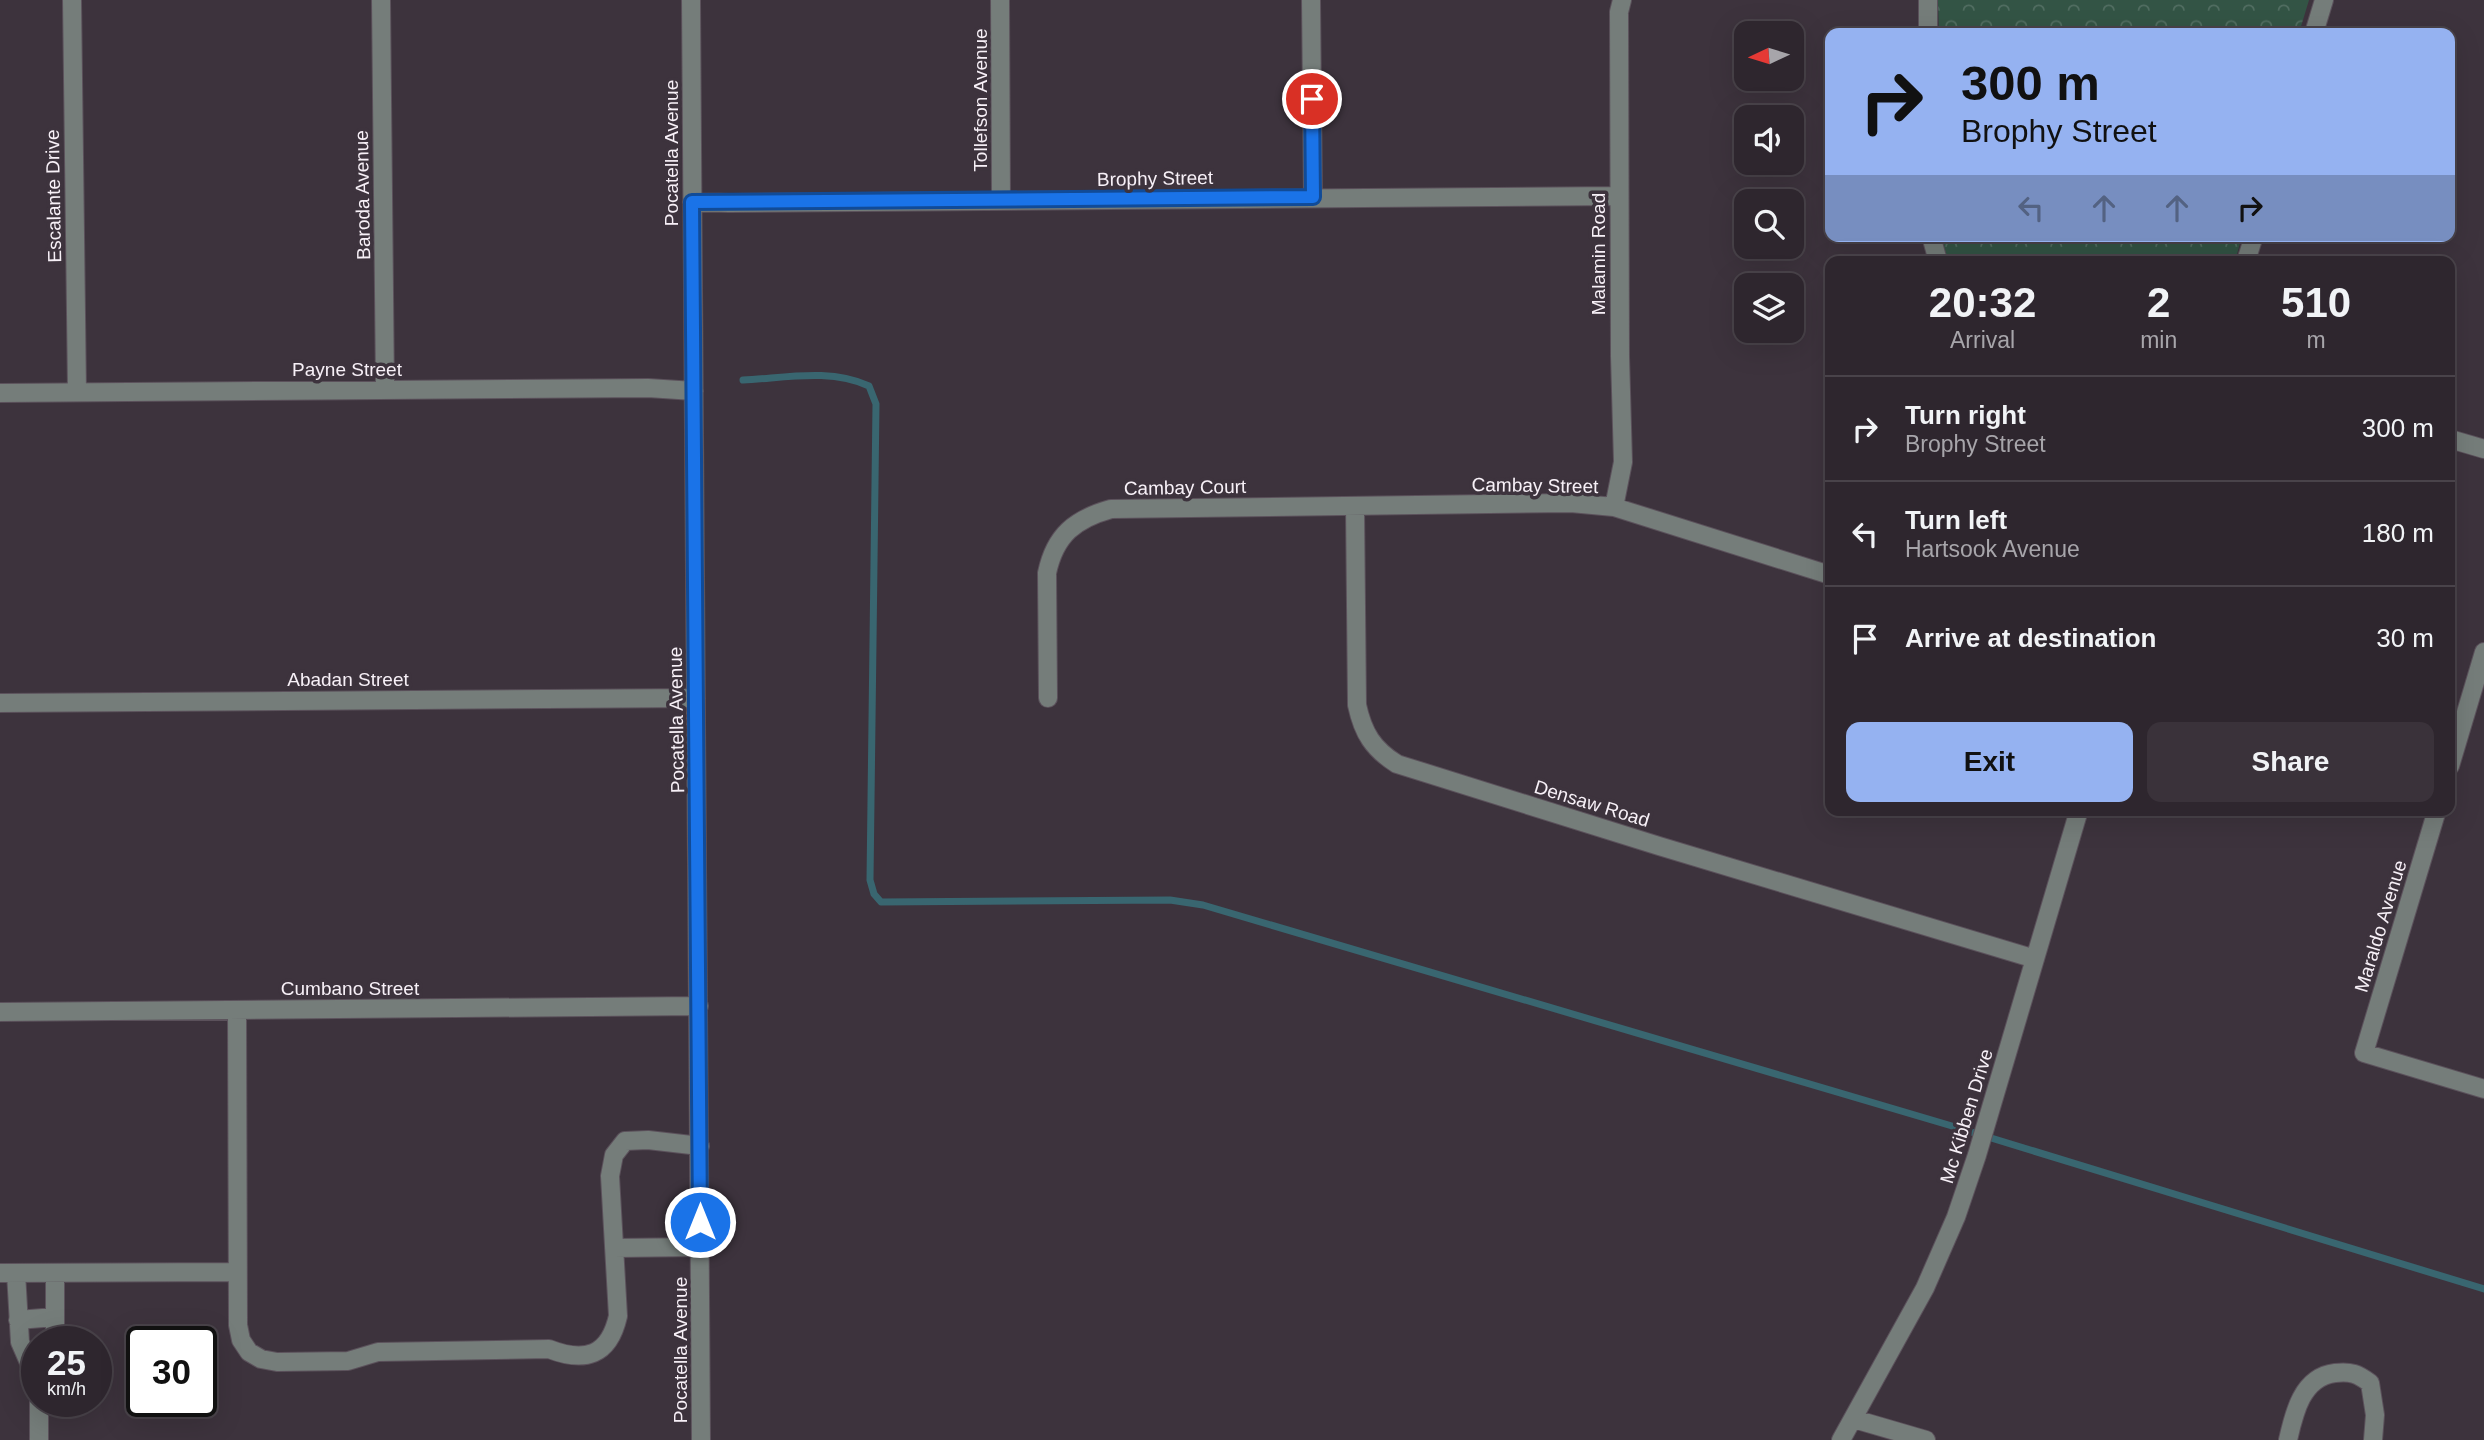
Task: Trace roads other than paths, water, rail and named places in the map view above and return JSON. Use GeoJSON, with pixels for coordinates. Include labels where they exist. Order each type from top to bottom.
{"type":"FeatureCollection","features":[{"type":"Feature","properties":{"kind":"street","name":"Escalante Drive"},"geometry":{"type":"LineString","coordinates":[[72,0],[77,392]]}},
{"type":"Feature","properties":{"kind":"street","name":"Baroda Avenue"},"geometry":{"type":"LineString","coordinates":[[381,0],[385,390]]}},
{"type":"Feature","properties":{"kind":"street","name":"Pocatella Avenue"},"geometry":{"type":"LineString","coordinates":[[691,0],[701,1440]]}},
{"type":"Feature","properties":{"kind":"street","name":"Tollefson Avenue"},"geometry":{"type":"LineString","coordinates":[[1000,0],[1001,201]]}},
{"type":"Feature","properties":{"kind":"street"},"geometry":{"type":"LineString","coordinates":[[1311,0],[1313,197]]}},
{"type":"Feature","properties":{"kind":"street","name":"Malamin Road"},"geometry":{"type":"LineString","coordinates":[[1614,507],[1623,462],[1618,196],[1619,12],[1622,0]]}},
{"type":"Feature","properties":{"kind":"street"},"geometry":{"type":"LineString","coordinates":[[1927,0],[1928,28]]}},
{"type":"Feature","properties":{"kind":"street"},"geometry":{"type":"LineString","coordinates":[[2316,28],[2324,0]]}},
{"type":"Feature","properties":{"kind":"street","name":"Brophy Street"},"geometry":{"type":"LineString","coordinates":[[692,202],[1618,196]]}},
{"type":"Feature","properties":{"kind":"street","name":"Payne Street"},"geometry":{"type":"LineString","coordinates":[[0,393],[648,388],[694,391]]}},
{"type":"Feature","properties":{"kind":"street"},"geometry":{"type":"LineString","coordinates":[[2455,440],[2484,449]]}},
{"type":"Feature","properties":{"kind":"street","name":"Cambay Street"},"geometry":{"type":"LineString","coordinates":[[1356,507],[1571,503],[1614,507],[1825,573]]}},
{"type":"Feature","properties":{"kind":"street","name":"Cambay Court"},"geometry":{"type":"LineString","coordinates":[[1048,698],[1046,573],[1056,546],[1070,527],[1096,513],[1111,509],[1356,507]]}},
{"type":"Feature","properties":{"kind":"street","name":"Densaw Road"},"geometry":{"type":"LineString","coordinates":[[1356,507],[1357,705],[1361,725],[1368,739],[1381,754],[1397,764],[1607,830],[2035,959]]}},
{"type":"Feature","properties":{"kind":"street"},"geometry":{"type":"LineString","coordinates":[[2455,749],[2484,652]]}},
{"type":"Feature","properties":{"kind":"street","name":"Abadan Street"},"geometry":{"type":"LineString","coordinates":[[0,703],[696,698]]}},
{"type":"Feature","properties":{"kind":"street","name":"Mc Kibben Drive"},"geometry":{"type":"LineString","coordinates":[[1841,1440],[1925,1287],[1956,1217],[1977,1156],[2077,816]]}},
{"type":"Feature","properties":{"kind":"street","name":"Maraldo Avenue"},"geometry":{"type":"LineString","coordinates":[[2435,816],[2364,1053],[2484,1089]]}},
{"type":"Feature","properties":{"kind":"street","name":"Cumbano Street"},"geometry":{"type":"LineString","coordinates":[[0,1012],[699,1006]]}},
{"type":"Feature","properties":{"kind":"street"},"geometry":{"type":"LineString","coordinates":[[237,1010],[237,1272],[241,1340],[248,1352],[261,1359],[277,1362],[348,1361],[378,1352],[549,1349],[564,1355],[588,1356],[606,1345],[615,1331],[618,1316],[610,1176],[614,1155],[625,1141],[648,1140],[700,1146]]}},
{"type":"Feature","properties":{"kind":"street"},"geometry":{"type":"LineString","coordinates":[[614,1248],[700,1247]]}},
{"type":"Feature","properties":{"kind":"street"},"geometry":{"type":"LineString","coordinates":[[21,1344],[8,1273],[237,1272]]}},
{"type":"Feature","properties":{"kind":"street"},"geometry":{"type":"LineString","coordinates":[[54,1326],[55,1273]]}},
{"type":"Feature","properties":{"kind":"street"},"geometry":{"type":"LineString","coordinates":[[18,1320],[55,1317]]}},
{"type":"Feature","properties":{"kind":"street"},"geometry":{"type":"LineString","coordinates":[[2288,1440],[2295,1410],[2312,1384],[2326,1374],[2356,1372],[2370,1383],[2375,1415],[2372,1440]]}},
{"type":"Feature","properties":{"kind":"street"},"geometry":{"type":"LineString","coordinates":[[39,1417],[39,1440]]}},
{"type":"Feature","properties":{"kind":"street"},"geometry":{"type":"LineString","coordinates":[[1854,1419],[1926,1440]]}},
{"type":"Feature","properties":{"kind":"street","name":"Mc Kibben Drive"},"geometry":{"type":"LineString","coordinates":[[1848,1440],[1854,1419]]}},
{"type":"Feature","properties":{"kind":"waterway"},"geometry":{"type":"LineString","coordinates":[[743,380],[839,377],[869,386],[876,404],[870,880],[874,894],[881,902],[1170,900],[1203,905],[1952,1126],[2484,1289]]}}]}
